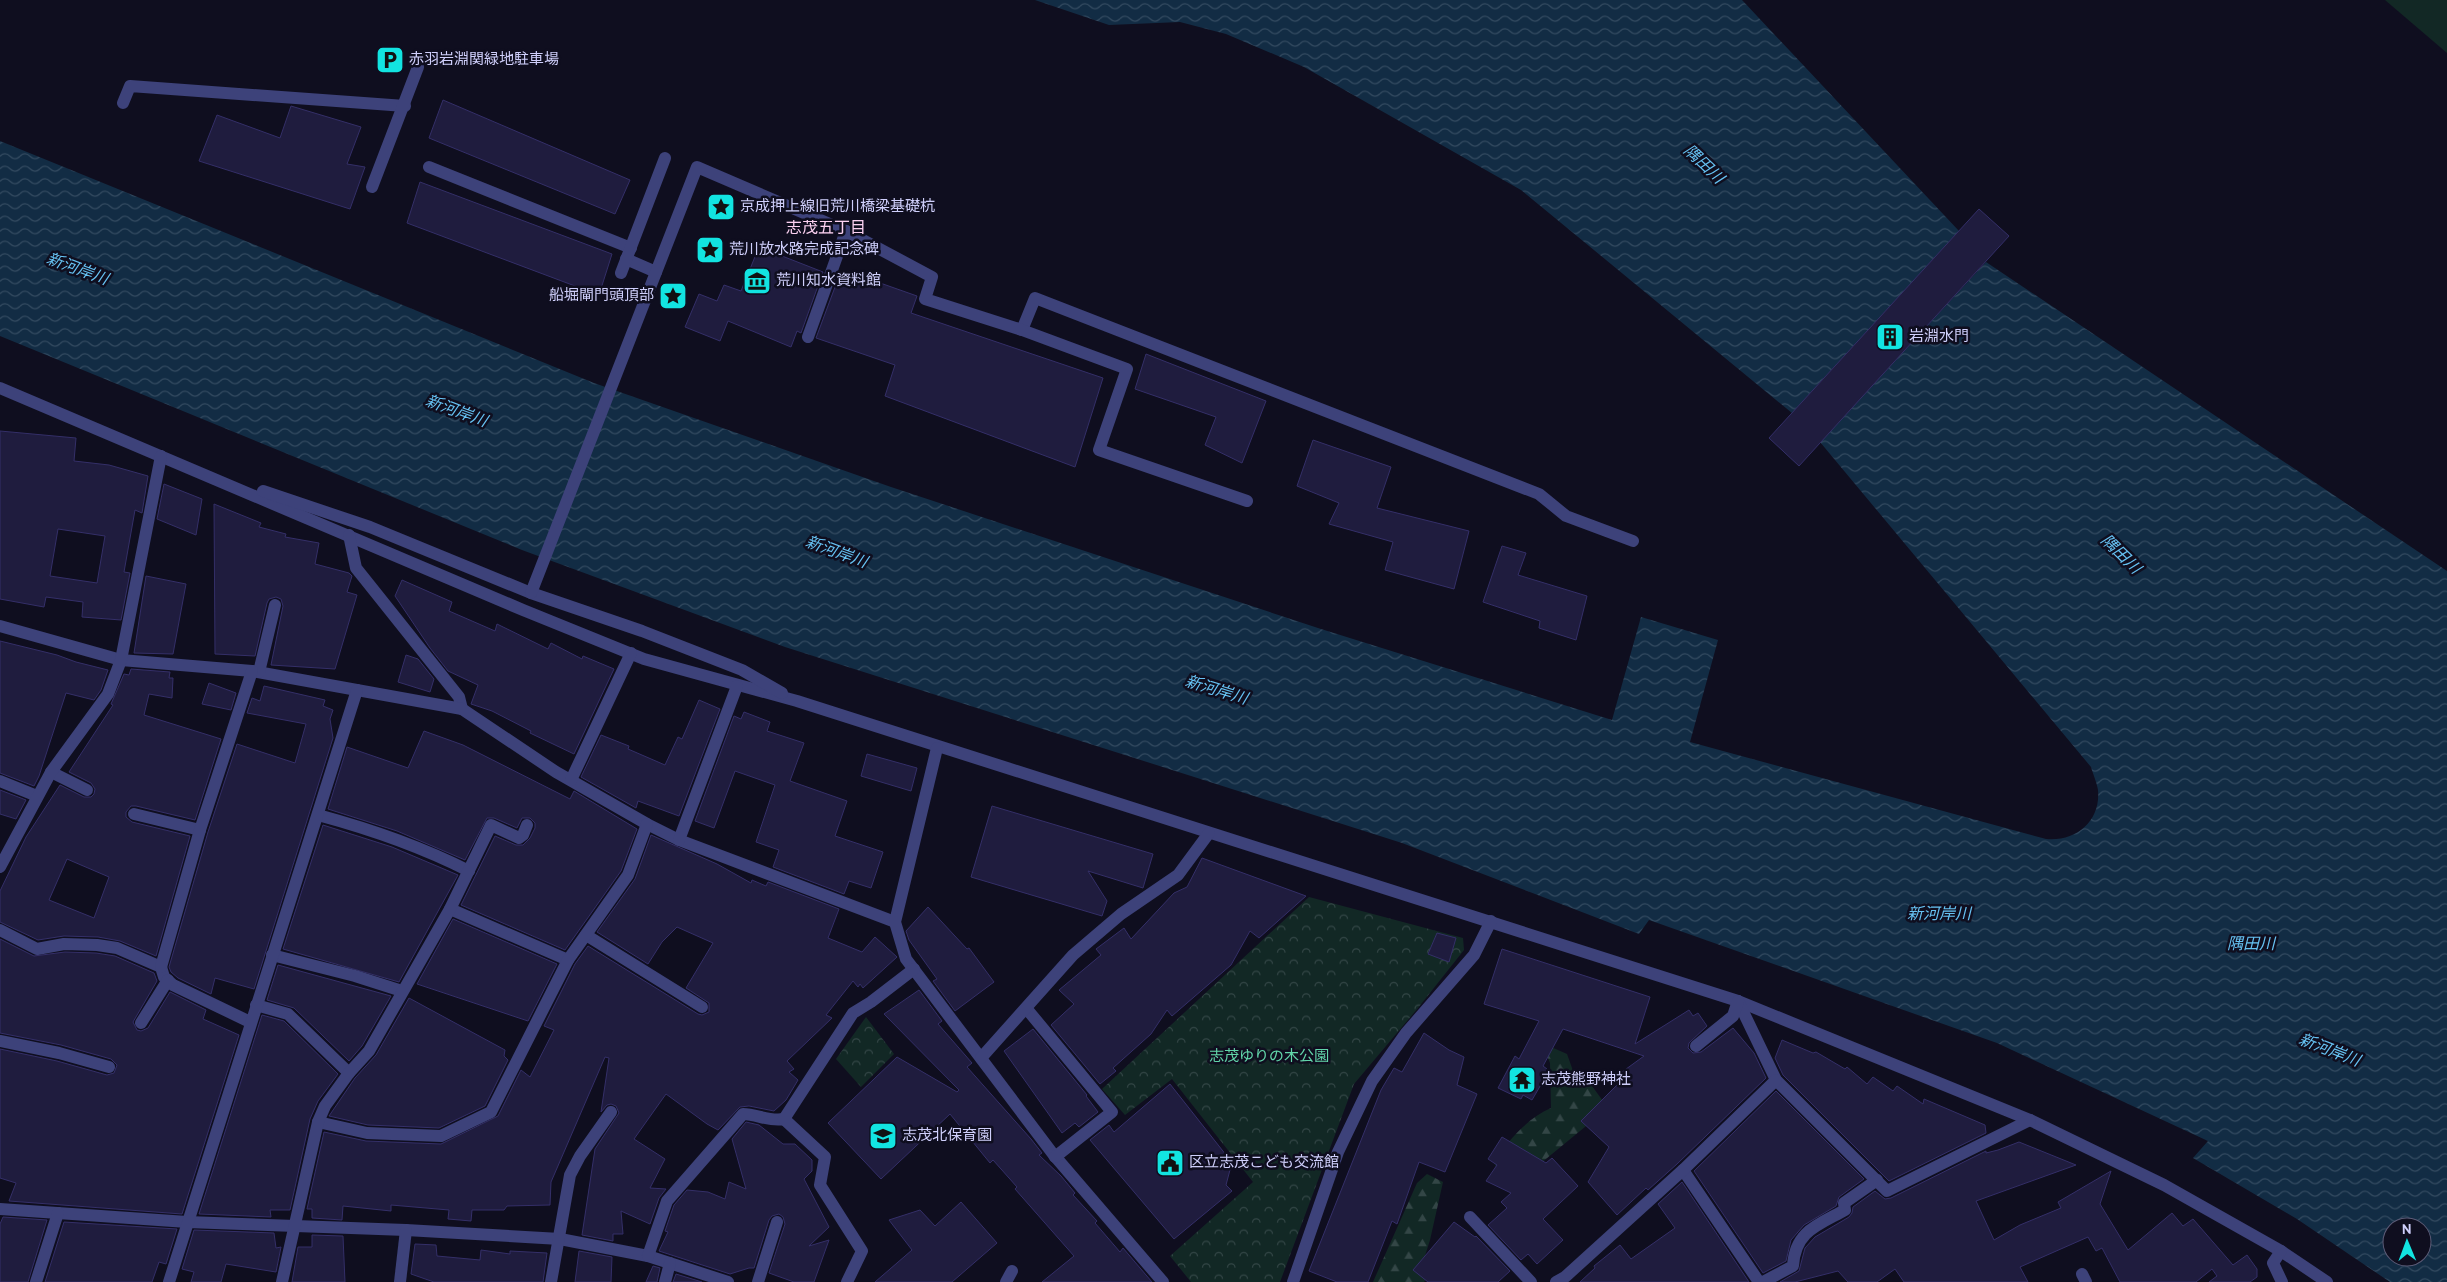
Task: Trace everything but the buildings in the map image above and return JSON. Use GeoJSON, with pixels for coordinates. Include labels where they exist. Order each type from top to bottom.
{"type":"FeatureCollection","features":[{"type":"Feature","properties":{"kind":"street"},"geometry":{"type":"LineString","coordinates":[[372,187],[405,106],[418,67]]}},
{"type":"Feature","properties":{"kind":"street"},"geometry":{"type":"LineString","coordinates":[[123,103],[130,86],[405,106]]}},
{"type":"Feature","properties":{"kind":"street"},"geometry":{"type":"LineString","coordinates":[[621,273],[665,158]]}},
{"type":"Feature","properties":{"kind":"street"},"geometry":{"type":"LineString","coordinates":[[429,167],[628,253],[656,272]]}},
{"type":"Feature","properties":{"kind":"street"},"geometry":{"type":"LineString","coordinates":[[531,593],[697,167],[846,231],[932,277],[925,299],[1022,330],[1127,369],[1099,450],[1247,501]]}},
{"type":"Feature","properties":{"kind":"street"},"geometry":{"type":"LineString","coordinates":[[808,338],[846,231]]}},
{"type":"Feature","properties":{"kind":"street"},"geometry":{"type":"LineString","coordinates":[[1022,330],[1035,298],[1539,494],[1566,516],[1633,541]]}},
{"type":"Feature","properties":{"kind":"street"},"geometry":{"type":"LineString","coordinates":[[0,388],[523,610],[631,653],[737,686],[797,701],[937,748],[1491,921],[1738,1001],[2030,1120],[2164,1185],[2281,1251],[2327,1282]]}},
{"type":"Feature","properties":{"kind":"street"},"geometry":{"type":"LineString","coordinates":[[0,867],[50,772],[108,694],[121,660],[161,456]]}},
{"type":"Feature","properties":{"kind":"street"},"geometry":{"type":"LineString","coordinates":[[206,474],[298,502],[370,527],[531,593],[642,631],[742,670],[797,701]]}},
{"type":"Feature","properties":{"kind":"street"},"geometry":{"type":"LineString","coordinates":[[349,535],[356,568],[459,697],[462,709]]}},
{"type":"Feature","properties":{"kind":"street"},"geometry":{"type":"LineString","coordinates":[[250,1022],[173,985],[164,977],[161,967],[200,830],[256,672],[275,605]]}},
{"type":"Feature","properties":{"kind":"street"},"geometry":{"type":"LineString","coordinates":[[0,626],[121,660],[256,672],[462,709],[570,780],[646,824],[679,840],[895,922]]}},
{"type":"Feature","properties":{"kind":"street"},"geometry":{"type":"LineString","coordinates":[[570,780],[631,653]]}},
{"type":"Feature","properties":{"kind":"street"},"geometry":{"type":"LineString","coordinates":[[679,840],[737,686]]}},
{"type":"Feature","properties":{"kind":"street"},"geometry":{"type":"LineString","coordinates":[[169,1282],[357,690]]}},
{"type":"Feature","properties":{"kind":"street"},"geometry":{"type":"LineString","coordinates":[[937,748],[895,922],[906,959],[1055,1157],[1163,1282]]}},
{"type":"Feature","properties":{"kind":"street"},"geometry":{"type":"LineString","coordinates":[[50,772],[87,790]]}},
{"type":"Feature","properties":{"kind":"street"},"geometry":{"type":"LineString","coordinates":[[0,781],[37,796]]}},
{"type":"Feature","properties":{"kind":"street"},"geometry":{"type":"LineString","coordinates":[[134,814],[200,830]]}},
{"type":"Feature","properties":{"kind":"street"},"geometry":{"type":"LineString","coordinates":[[318,815],[372,830],[439,856],[469,871]]}},
{"type":"Feature","properties":{"kind":"street"},"geometry":{"type":"LineString","coordinates":[[318,1122],[367,1132],[441,1136],[492,1112],[568,960],[628,875],[646,824]]}},
{"type":"Feature","properties":{"kind":"street"},"geometry":{"type":"LineString","coordinates":[[282,1282],[318,1122],[325,1106],[349,1073],[369,1051],[450,909],[491,825],[519,838],[523,835],[527,825]]}},
{"type":"Feature","properties":{"kind":"street"},"geometry":{"type":"LineString","coordinates":[[981,1058],[1073,955],[1121,914],[1178,875],[1209,833]]}},
{"type":"Feature","properties":{"kind":"street"},"geometry":{"type":"LineString","coordinates":[[450,909],[568,960]]}},
{"type":"Feature","properties":{"kind":"street"},"geometry":{"type":"LineString","coordinates":[[1293,1282],[1338,1152],[1372,1081],[1406,1033],[1474,955],[1491,921]]}},
{"type":"Feature","properties":{"kind":"street"},"geometry":{"type":"LineString","coordinates":[[0,930],[38,949],[64,944],[97,945],[117,948],[161,967]]}},
{"type":"Feature","properties":{"kind":"street"},"geometry":{"type":"LineString","coordinates":[[586,935],[702,1007]]}},
{"type":"Feature","properties":{"kind":"street"},"geometry":{"type":"LineString","coordinates":[[272,955],[355,976],[402,991]]}},
{"type":"Feature","properties":{"kind":"street"},"geometry":{"type":"LineString","coordinates":[[648,1256],[667,1201],[743,1114],[752,1114],[774,1121],[784,1119],[854,1013],[914,969]]}},
{"type":"Feature","properties":{"kind":"street"},"geometry":{"type":"LineString","coordinates":[[141,1023],[168,980]]}},
{"type":"Feature","properties":{"kind":"street"},"geometry":{"type":"LineString","coordinates":[[1696,1046],[1733,1016],[1738,1001]]}},
{"type":"Feature","properties":{"kind":"street"},"geometry":{"type":"LineString","coordinates":[[1738,1001],[1776,1080],[1887,1191],[2030,1120]]}},
{"type":"Feature","properties":{"kind":"street"},"geometry":{"type":"LineString","coordinates":[[256,1005],[288,1014],[349,1073]]}},
{"type":"Feature","properties":{"kind":"street"},"geometry":{"type":"LineString","coordinates":[[1026,1008],[1112,1112],[1055,1157]]}},
{"type":"Feature","properties":{"kind":"street"},"geometry":{"type":"LineString","coordinates":[[0,1041],[59,1053],[108,1067]]}},
{"type":"Feature","properties":{"kind":"street"},"geometry":{"type":"LineString","coordinates":[[1556,1282],[1565,1277],[1683,1170],[1776,1080]]}},
{"type":"Feature","properties":{"kind":"street"},"geometry":{"type":"LineString","coordinates":[[551,1282],[570,1175],[580,1156],[611,1112]]}},
{"type":"Feature","properties":{"kind":"street"},"geometry":{"type":"LineString","coordinates":[[784,1119],[825,1157],[820,1185],[862,1251],[847,1282]]}},
{"type":"Feature","properties":{"kind":"street"},"geometry":{"type":"LineString","coordinates":[[1683,1170],[1755,1280],[1793,1266],[1798,1242],[1809,1230],[1845,1210],[1844,1203],[1876,1180]]}},
{"type":"Feature","properties":{"kind":"street"},"geometry":{"type":"LineString","coordinates":[[0,1209],[187,1222],[406,1230],[560,1239],[648,1256],[728,1282]]}},
{"type":"Feature","properties":{"kind":"street"},"geometry":{"type":"LineString","coordinates":[[36,1282],[58,1213]]}},
{"type":"Feature","properties":{"kind":"street"},"geometry":{"type":"LineString","coordinates":[[1470,1217],[1531,1282]]}},
{"type":"Feature","properties":{"kind":"street"},"geometry":{"type":"LineString","coordinates":[[758,1282],[777,1222]]}},
{"type":"Feature","properties":{"kind":"street"},"geometry":{"type":"LineString","coordinates":[[400,1282],[406,1230]]}},
{"type":"Feature","properties":{"kind":"street"},"geometry":{"type":"LineString","coordinates":[[2281,1251],[2273,1263],[2274,1269],[2282,1282]]}},
{"type":"Feature","properties":{"kind":"street"},"geometry":{"type":"LineString","coordinates":[[665,1282],[670,1263]]}},
{"type":"Feature","properties":{"kind":"green space"},"geometry":{"type":"Polygon","coordinates":[[[2385,0],[2447,0],[2447,53],[2385,0]]]}},
{"type":"Feature","properties":{"kind":"green space","name":"志茂ゆりの木公園"},"geometry":{"type":"Polygon","coordinates":[[[1309,897],[1463,938],[1464,950],[1354,1084],[1280,1282],[1191,1282],[1170,1256],[1253,1182],[1172,1079],[1125,1115],[1102,1089],[1309,897]]]}},
{"type":"Feature","properties":{"kind":"green space"},"geometry":{"type":"Polygon","coordinates":[[[866,1017],[894,1054],[861,1087],[836,1059],[866,1017]]]}},
{"type":"Feature","properties":{"kind":"green space"},"geometry":{"type":"Polygon","coordinates":[[[1542,1043],[1567,1054],[1577,1082],[1592,1086],[1608,1108],[1519,1181],[1505,1184],[1493,1161],[1526,1124],[1551,1108],[1550,1063],[1542,1043]]]}},
{"type":"Feature","properties":{"kind":"green space"},"geometry":{"type":"Polygon","coordinates":[[[1427,1174],[1443,1182],[1423,1262],[1430,1274],[1424,1282],[1373,1282],[1417,1183],[1427,1174]]]}},
{"type":"Feature","properties":{"kind":"water","name":"隅田川"},"geometry":{"type":"Polygon","coordinates":[[[1035,0],[1742,0],[1959,231],[1792,413],[1521,190],[1304,67],[1226,34],[1180,22],[1109,25],[1035,0]]]}},
{"type":"Feature","properties":{"kind":"water"},"geometry":{"type":"Polygon","coordinates":[[[0,141],[594,383],[891,487],[1321,629],[1612,720],[1641,617],[1718,640],[1690,742],[2046,839],[2057,839],[2076,833],[2091,820],[2098,801],[2098,790],[2091,767],[1820,442],[1986,262],[2447,571],[2447,1282],[2390,1282],[2297,1219],[2193,1158],[2208,1141],[1997,1043],[1649,920],[1639,934],[1402,843],[785,647],[522,550],[0,336],[0,141]]]}},
{"type":"Feature","properties":{"kind":"place","name":"赤羽岩淵関緑地駐車場"},"geometry":{"type":"Point","coordinates":[390,60]}},
{"type":"Feature","properties":{"kind":"place","name":"京成押上線旧荒川橋梁基礎杭"},"geometry":{"type":"Point","coordinates":[721,207]}},
{"type":"Feature","properties":{"kind":"place","name":"荒川放水路完成記念碑"},"geometry":{"type":"Point","coordinates":[710,250]}},
{"type":"Feature","properties":{"kind":"place","name":"荒川知水資料館"},"geometry":{"type":"Point","coordinates":[757,281]}},
{"type":"Feature","properties":{"kind":"place","name":"船堀閘門頭頂部"},"geometry":{"type":"Point","coordinates":[673,296]}},
{"type":"Feature","properties":{"kind":"place","name":"岩淵水門"},"geometry":{"type":"Point","coordinates":[1890,337]}},
{"type":"Feature","properties":{"kind":"place","name":"志茂熊野神社"},"geometry":{"type":"Point","coordinates":[1522,1080]}},
{"type":"Feature","properties":{"kind":"place","name":"志茂北保育園"},"geometry":{"type":"Point","coordinates":[883,1136]}},
{"type":"Feature","properties":{"kind":"place","name":"区立志茂こども交流館"},"geometry":{"type":"Point","coordinates":[1170,1163]}},
{"type":"Feature","properties":{"kind":"district","name":"志茂五丁目"},"geometry":{"type":"Point","coordinates":[826,229]}},
{"type":"Feature","properties":{"kind":"water label","name":"新河岸川"},"geometry":{"type":"Point","coordinates":[77,270]}},
{"type":"Feature","properties":{"kind":"water label","name":"新河岸川"},"geometry":{"type":"Point","coordinates":[456,412]}},
{"type":"Feature","properties":{"kind":"water label","name":"新河岸川"},"geometry":{"type":"Point","coordinates":[836,553]}},
{"type":"Feature","properties":{"kind":"water label","name":"新河岸川"},"geometry":{"type":"Point","coordinates":[1216,691]}},
{"type":"Feature","properties":{"kind":"water label","name":"新河岸川"},"geometry":{"type":"Point","coordinates":[1939,915]}},
{"type":"Feature","properties":{"kind":"water label","name":"新河岸川"},"geometry":{"type":"Point","coordinates":[2329,1051]}}]}
